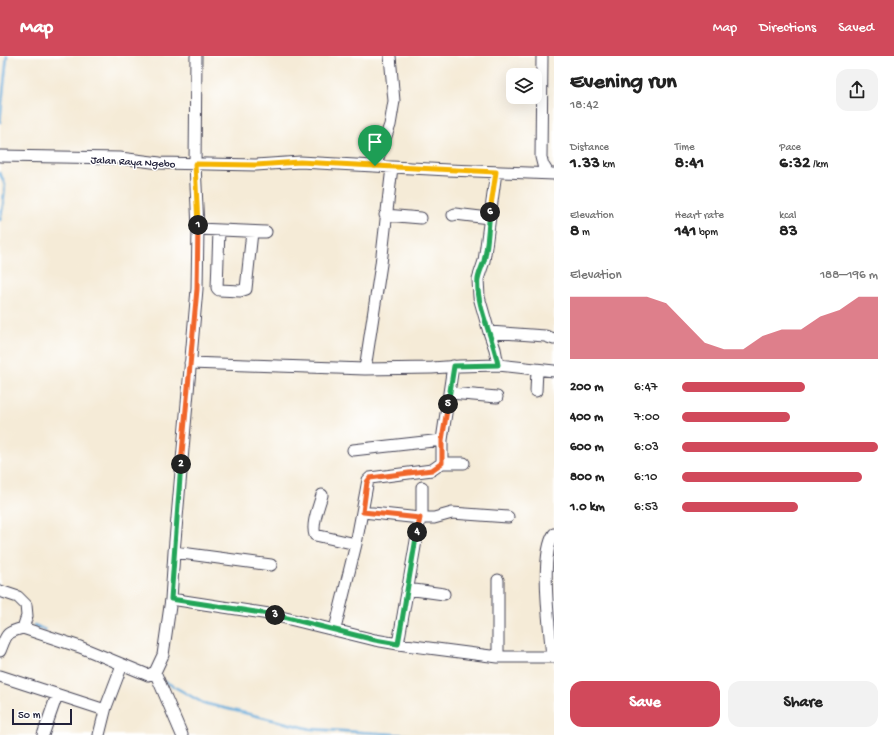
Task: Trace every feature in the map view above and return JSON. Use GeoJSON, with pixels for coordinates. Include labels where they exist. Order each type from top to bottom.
{"type":"FeatureCollection","features":[{"type":"Feature","properties":{"kind":"street"},"geometry":{"type":"LineString","coordinates":[[182,735],[155,672],[164,649],[171,599],[197,289],[198,229],[195,164],[196,56]]}},
{"type":"Feature","properties":{"kind":"street"},"geometry":{"type":"LineString","coordinates":[[375,166],[390,125],[394,101],[390,56]]}},
{"type":"Feature","properties":{"kind":"street"},"geometry":{"type":"LineString","coordinates":[[542,56],[541,157],[543,165],[551,173]]}},
{"type":"Feature","properties":{"kind":"street","name":"Jalan Raya Ngebo"},"geometry":{"type":"LineString","coordinates":[[2,156],[120,158],[160,163],[195,164],[256,165],[300,162],[496,172],[551,173]]}},
{"type":"Feature","properties":{"kind":"street"},"geometry":{"type":"LineString","coordinates":[[529,173],[541,157]]}},
{"type":"Feature","properties":{"kind":"street"},"geometry":{"type":"LineString","coordinates":[[365,369],[381,264],[385,215],[392,167]]}},
{"type":"Feature","properties":{"kind":"street"},"geometry":{"type":"LineString","coordinates":[[496,172],[484,261],[478,279],[479,297],[495,349],[498,365]]}},
{"type":"Feature","properties":{"kind":"street"},"geometry":{"type":"LineString","coordinates":[[453,215],[456,214],[489,218]]}},
{"type":"Feature","properties":{"kind":"street"},"geometry":{"type":"LineString","coordinates":[[385,215],[421,218]]}},
{"type":"Feature","properties":{"kind":"street"},"geometry":{"type":"LineString","coordinates":[[198,229],[266,232]]}},
{"type":"Feature","properties":{"kind":"street"},"geometry":{"type":"LineString","coordinates":[[220,230],[217,288],[219,290],[240,291],[246,289],[252,232]]}},
{"type":"Feature","properties":{"kind":"street"},"geometry":{"type":"LineString","coordinates":[[489,332],[545,336],[554,339]]}},
{"type":"Feature","properties":{"kind":"street"},"geometry":{"type":"LineString","coordinates":[[190,363],[365,369],[498,365],[537,370],[554,369]]}},
{"type":"Feature","properties":{"kind":"street"},"geometry":{"type":"LineString","coordinates":[[442,463],[442,440],[454,366]]}},
{"type":"Feature","properties":{"kind":"street"},"geometry":{"type":"LineString","coordinates":[[536,391],[537,370]]}},
{"type":"Feature","properties":{"kind":"street"},"geometry":{"type":"LineString","coordinates":[[450,393],[497,397]]}},
{"type":"Feature","properties":{"kind":"street"},"geometry":{"type":"LineString","coordinates":[[353,450],[442,440]]}},
{"type":"Feature","properties":{"kind":"street"},"geometry":{"type":"LineString","coordinates":[[335,629],[356,544],[368,480],[370,478],[432,470],[442,463],[464,462]]}},
{"type":"Feature","properties":{"kind":"street"},"geometry":{"type":"LineString","coordinates":[[398,644],[421,518],[422,487]]}},
{"type":"Feature","properties":{"kind":"street"},"geometry":{"type":"LineString","coordinates":[[322,495],[314,531],[315,535],[356,544]]}},
{"type":"Feature","properties":{"kind":"street"},"geometry":{"type":"LineString","coordinates":[[363,512],[421,518],[439,518],[452,513],[508,517]]}},
{"type":"Feature","properties":{"kind":"street"},"geometry":{"type":"LineString","coordinates":[[171,599],[269,614],[375,640],[398,644],[498,657],[553,657],[546,581],[548,551],[551,538],[554,534]]}},
{"type":"Feature","properties":{"kind":"street"},"geometry":{"type":"LineString","coordinates":[[174,552],[271,565]]}},
{"type":"Feature","properties":{"kind":"street"},"geometry":{"type":"LineString","coordinates":[[498,580],[498,657]]}},
{"type":"Feature","properties":{"kind":"street"},"geometry":{"type":"LineString","coordinates":[[407,589],[444,594]]}},
{"type":"Feature","properties":{"kind":"street"},"geometry":{"type":"LineString","coordinates":[[0,591],[18,597],[26,605],[27,616],[23,628]]}},
{"type":"Feature","properties":{"kind":"street"},"geometry":{"type":"LineString","coordinates":[[0,651],[6,635],[10,632],[23,628],[80,648],[148,675],[155,672]]}},
{"type":"Feature","properties":{"kind":"street"},"geometry":{"type":"LineString","coordinates":[[99,735],[105,710],[122,665]]}},
{"type":"Feature","properties":{"kind":"street"},"geometry":{"type":"LineString","coordinates":[[0,676],[105,710]]}},
{"type":"Feature","properties":{"kind":"street"},"geometry":{"type":"LineString","coordinates":[[42,735],[57,695]]}},
{"type":"Feature","properties":{"kind":"waterway"},"geometry":{"type":"LineString","coordinates":[[0,122],[7,56]]}},
{"type":"Feature","properties":{"kind":"waterway"},"geometry":{"type":"LineString","coordinates":[[0,173],[5,185],[0,220]]}},
{"type":"Feature","properties":{"kind":"waterway"},"geometry":{"type":"LineString","coordinates":[[34,625],[45,630]]}},
{"type":"Feature","properties":{"kind":"waterway"},"geometry":{"type":"LineString","coordinates":[[166,682],[203,703],[311,729],[409,735]]}},
{"type":"Feature","properties":{"kind":"route"},"geometry":{"type":"LineString","coordinates":[[300,162],[375,166],[496,172],[484,261],[478,279],[479,297],[495,349],[498,365],[454,366],[442,440],[442,463],[432,470],[370,478],[367,482],[363,512],[420,518],[398,644],[375,640],[269,614],[171,599],[197,289],[198,229],[195,164],[256,165],[300,162]]}}]}
